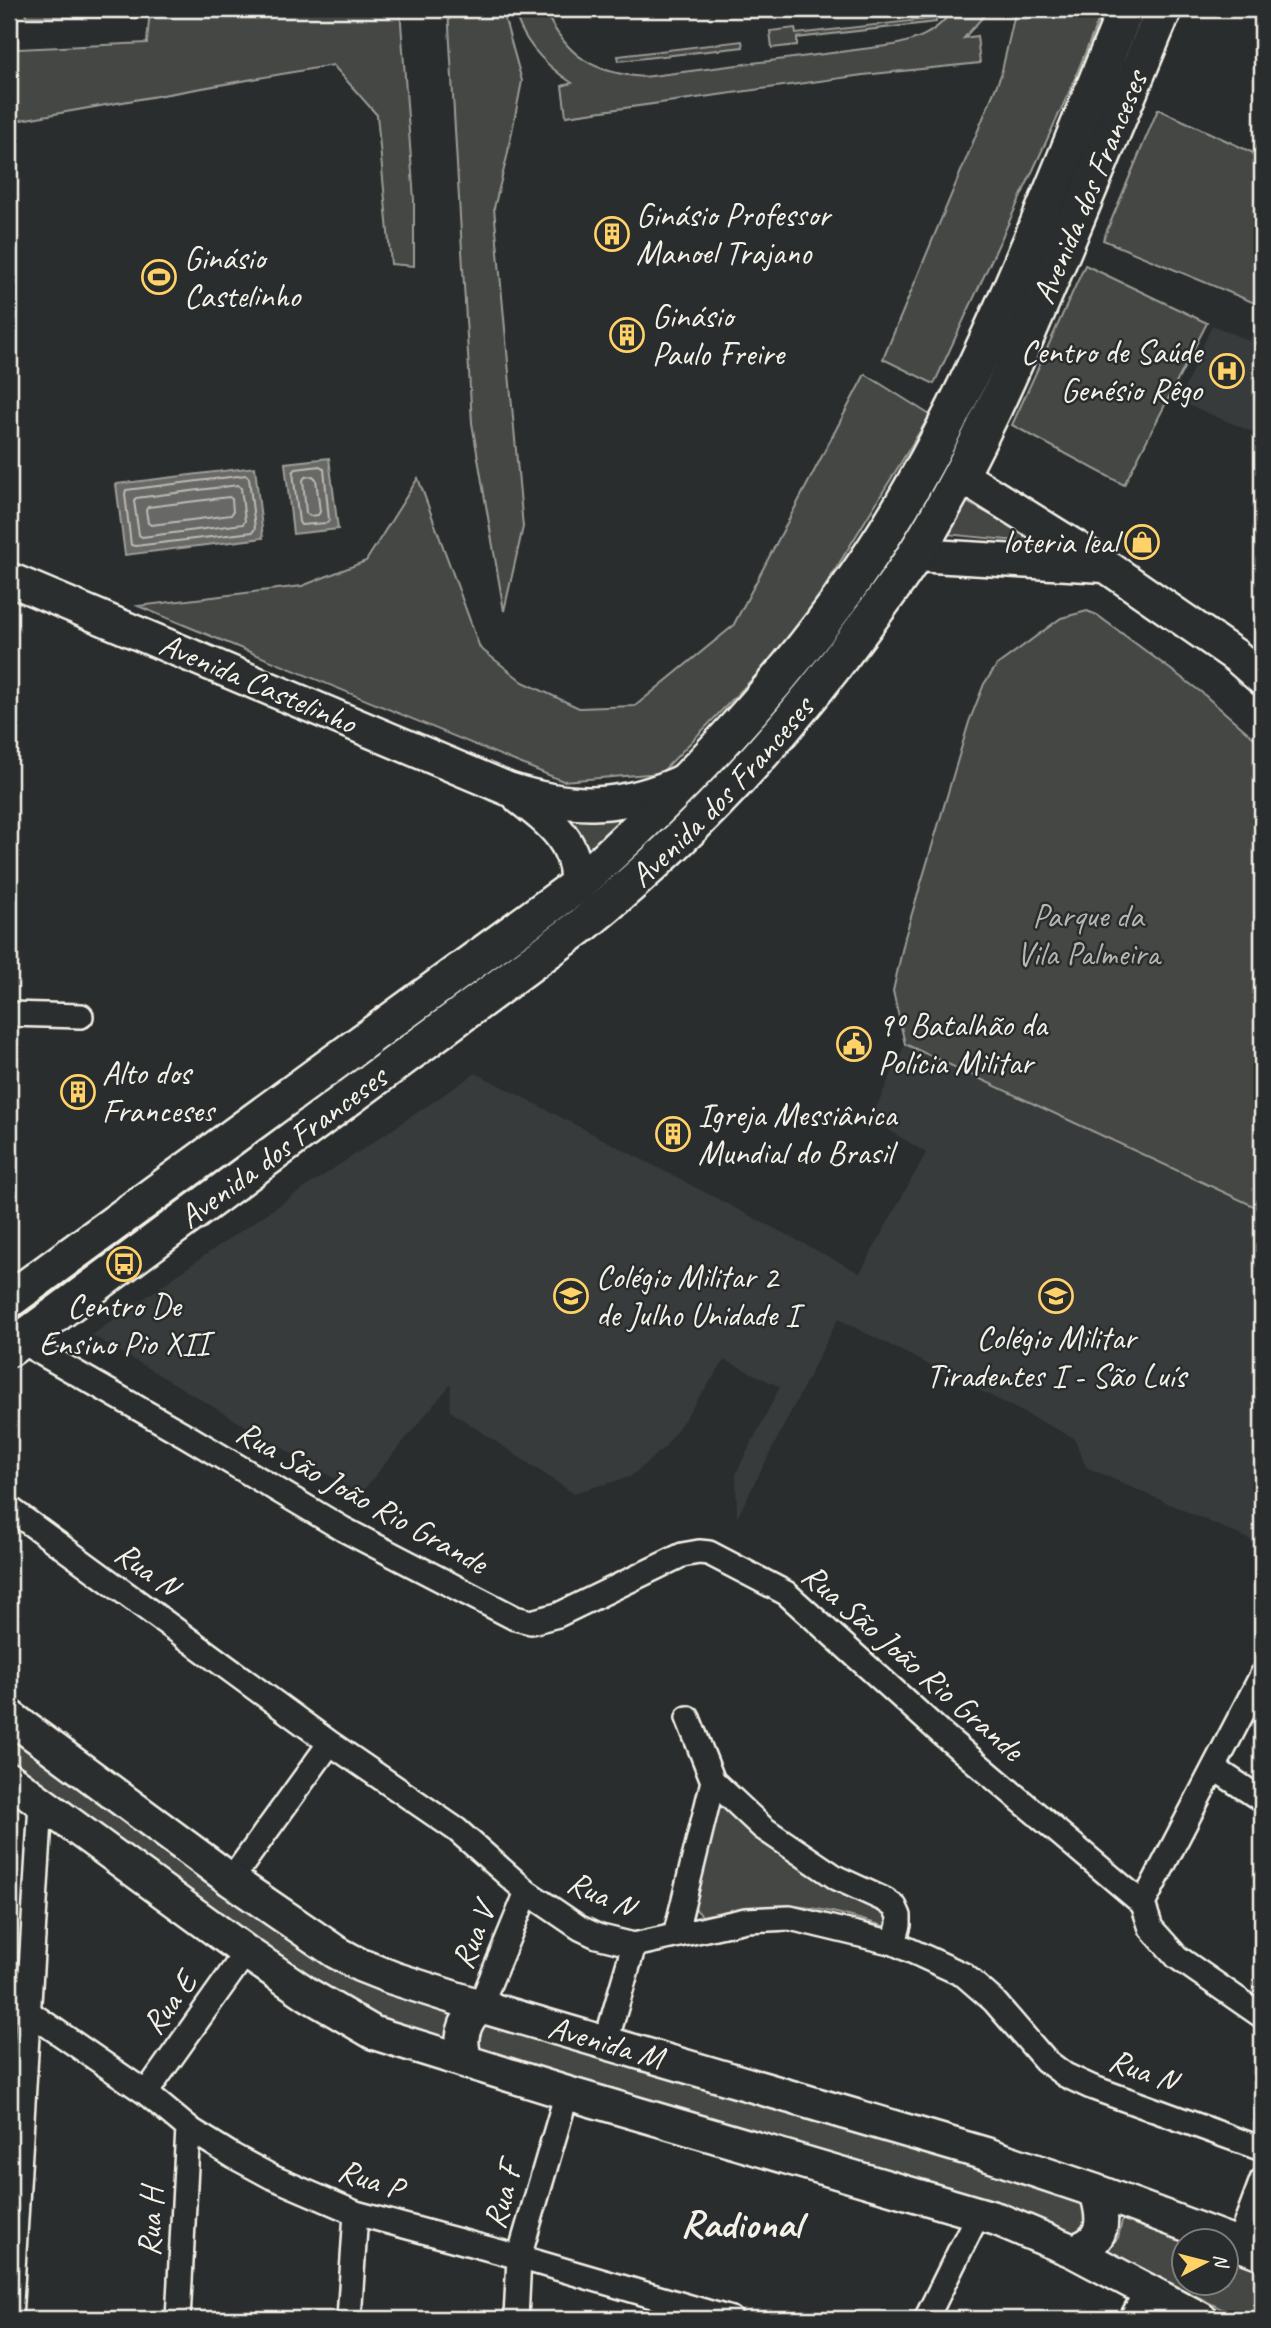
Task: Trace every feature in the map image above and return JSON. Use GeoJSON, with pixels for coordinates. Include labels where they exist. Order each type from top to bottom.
{"type":"FeatureCollection","features":[{"type":"Feature","properties":{"kind":"main road","name":"Avenida dos Franceses"},"geometry":{"type":"LineString","coordinates":[[15,1289],[576,886],[690,778],[781,676],[843,596],[902,505],[947,423],[1001,311],[1126,9]]}},
{"type":"Feature","properties":{"kind":"main road","name":"Avenida dos Franceses"},"geometry":{"type":"LineString","coordinates":[[11,1348],[584,924],[614,900],[714,806],[766,750],[841,659],[915,555],[960,475],[1031,327],[1164,9]]}},
{"type":"Feature","properties":{"kind":"street"},"geometry":{"type":"LineString","coordinates":[[960,475],[1106,566],[1236,656],[1262,679]]}},
{"type":"Feature","properties":{"kind":"street"},"geometry":{"type":"LineString","coordinates":[[915,555],[1106,566]]}},
{"type":"Feature","properties":{"kind":"street","name":"Avenida Castelinho"},"geometry":{"type":"LineString","coordinates":[[9,579],[508,789],[545,800],[599,804],[646,796],[690,778]]}},
{"type":"Feature","properties":{"kind":"street","name":"Avenida Castelinho"},"geometry":{"type":"LineString","coordinates":[[508,789],[551,822],[564,837],[573,853],[576,886]]}},
{"type":"Feature","properties":{"kind":"street"},"geometry":{"type":"LineString","coordinates":[[9,1014],[81,1016]]}},
{"type":"Feature","properties":{"kind":"street","name":"Rua São João Rio Grande"},"geometry":{"type":"LineString","coordinates":[[11,1348],[343,1529],[515,1618],[531,1622],[558,1615],[682,1555],[709,1553],[786,1593],[942,1733],[1143,1904],[1151,1928],[1177,1957],[1262,2016]]}},
{"type":"Feature","properties":{"kind":"street","name":"Rua N"},"geometry":{"type":"LineString","coordinates":[[11,1515],[457,1830],[527,1892],[563,1919],[589,1932],[634,1945],[746,1920],[790,1918],[894,1943],[964,1975],[994,2001],[1045,2060],[1065,2075],[1262,2149]]}},
{"type":"Feature","properties":{"kind":"street"},"geometry":{"type":"LineString","coordinates":[[1143,1904],[1262,1675]]}},
{"type":"Feature","properties":{"kind":"street","name":"Avenida M"},"geometry":{"type":"LineString","coordinates":[[9,1716],[231,1880],[336,1952],[360,1965],[393,1979],[480,2006],[986,2154],[1250,2248]]}},
{"type":"Feature","properties":{"kind":"street"},"geometry":{"type":"LineString","coordinates":[[688,1718],[713,1781],[763,1828],[837,1878],[895,1907],[899,1925],[894,1943]]}},
{"type":"Feature","properties":{"kind":"street"},"geometry":{"type":"LineString","coordinates":[[231,1880],[330,1742]]}},
{"type":"Feature","properties":{"kind":"street"},"geometry":{"type":"LineString","coordinates":[[1214,1768],[1262,1800]]}},
{"type":"Feature","properties":{"kind":"street","name":"Avenida M"},"geometry":{"type":"LineString","coordinates":[[9,1779],[246,1952],[309,1995],[374,2033],[978,2214],[1073,2251],[1201,2319]]}},
{"type":"Feature","properties":{"kind":"street"},"geometry":{"type":"LineString","coordinates":[[675,1936],[713,1781]]}},
{"type":"Feature","properties":{"kind":"street"},"geometry":{"type":"LineString","coordinates":[[10,2319],[41,1803]]}},
{"type":"Feature","properties":{"kind":"street","name":"Rua V"},"geometry":{"type":"LineString","coordinates":[[480,2006],[527,1892]]}},
{"type":"Feature","properties":{"kind":"street"},"geometry":{"type":"LineString","coordinates":[[606,2042],[634,1945]]}},
{"type":"Feature","properties":{"kind":"street","name":"Rua E"},"geometry":{"type":"LineString","coordinates":[[146,2092],[246,1952]]}},
{"type":"Feature","properties":{"kind":"street"},"geometry":{"type":"LineString","coordinates":[[467,2063],[461,2043],[463,2032],[472,2013],[480,2006]]}},
{"type":"Feature","properties":{"kind":"street","name":"Rua P"},"geometry":{"type":"LineString","coordinates":[[30,2013],[146,2092],[188,2128],[272,2177],[356,2213],[731,2319]]}},
{"type":"Feature","properties":{"kind":"street","name":"Rua F"},"geometry":{"type":"LineString","coordinates":[[516,2319],[519,2257],[567,2093]]}},
{"type":"Feature","properties":{"kind":"street","name":"Rua H"},"geometry":{"type":"LineString","coordinates":[[178,2319],[188,2128]]}},
{"type":"Feature","properties":{"kind":"street"},"geometry":{"type":"LineString","coordinates":[[1250,2248],[1262,2180]]}},
{"type":"Feature","properties":{"kind":"street"},"geometry":{"type":"LineString","coordinates":[[1073,2251],[1086,2247],[1099,2233],[1101,2207],[1096,2192]]}},
{"type":"Feature","properties":{"kind":"street"},"geometry":{"type":"LineString","coordinates":[[349,2319],[356,2213]]}},
{"type":"Feature","properties":{"kind":"street"},"geometry":{"type":"LineString","coordinates":[[926,2319],[978,2214]]}},
{"type":"Feature","properties":{"kind":"street"},"geometry":{"type":"LineString","coordinates":[[1131,2319],[1147,2290]]}},
{"type":"Feature","properties":{"kind":"shaded area","name":"Centro de Saúde Genésio Rêgo"},"geometry":{"type":"Polygon","coordinates":[[[1262,316],[1262,436],[1179,401],[1212,325],[1249,341],[1262,316]]]}},
{"type":"Feature","properties":{"kind":"shaded area"},"geometry":{"type":"Polygon","coordinates":[[[905,1044],[1262,1210],[1262,1545],[1086,1467],[1074,1438],[838,1319],[737,1518],[736,1473],[780,1387],[725,1360],[665,1447],[630,1477],[573,1493],[450,1411],[451,1384],[360,1494],[92,1335],[211,1251],[476,1073],[860,1273],[926,1153],[871,1119],[905,1044]]]}},
{"type":"Feature","properties":{"kind":"green space"},"geometry":{"type":"Polygon","coordinates":[[[9,9],[18,9],[18,49],[147,43],[150,9],[400,9],[414,200],[414,266],[391,264],[377,115],[333,65],[9,122],[9,9]]]}},
{"type":"Feature","properties":{"kind":"green space"},"geometry":{"type":"Polygon","coordinates":[[[26,9],[138,9],[137,18],[26,16],[26,9]]]}},
{"type":"Feature","properties":{"kind":"green space"},"geometry":{"type":"Polygon","coordinates":[[[448,9],[502,9],[522,81],[494,208],[523,527],[504,611],[472,423],[448,9]]]}},
{"type":"Feature","properties":{"kind":"green space"},"geometry":{"type":"Polygon","coordinates":[[[514,9],[544,9],[562,39],[583,59],[610,71],[644,77],[894,45],[924,35],[948,16],[912,18],[911,9],[990,9],[964,38],[977,36],[980,63],[863,75],[566,116],[562,86],[572,83],[536,52],[523,32],[514,9]]]}},
{"type":"Feature","properties":{"kind":"green space"},"geometry":{"type":"Polygon","coordinates":[[[1016,9],[1103,9],[1071,88],[934,384],[883,359],[1001,75],[1016,9]]]}},
{"type":"Feature","properties":{"kind":"green space"},"geometry":{"type":"Polygon","coordinates":[[[936,18],[936,22],[797,38],[797,45],[772,48],[770,31],[795,28],[796,34],[936,18]]]}},
{"type":"Feature","properties":{"kind":"green space"},"geometry":{"type":"Polygon","coordinates":[[[742,41],[743,47],[619,61],[618,56],[742,41]]]}},
{"type":"Feature","properties":{"kind":"green space"},"geometry":{"type":"Polygon","coordinates":[[[1158,109],[1262,157],[1262,306],[1103,240],[1158,109]]]}},
{"type":"Feature","properties":{"kind":"green space"},"geometry":{"type":"Polygon","coordinates":[[[1085,265],[1207,323],[1124,485],[1012,425],[1085,265]]]}},
{"type":"Feature","properties":{"kind":"green space"},"geometry":{"type":"Polygon","coordinates":[[[865,374],[930,415],[796,634],[661,773],[563,781],[138,606],[302,586],[366,561],[418,478],[480,648],[523,682],[579,708],[635,706],[733,626],[865,374]]]}},
{"type":"Feature","properties":{"kind":"green space"},"geometry":{"type":"Polygon","coordinates":[[[963,500],[1038,540],[1038,543],[945,534],[963,500]]]}},
{"type":"Feature","properties":{"kind":"green space","name":"Parque da Vila Palmeira"},"geometry":{"type":"Polygon","coordinates":[[[1087,611],[1097,615],[1201,692],[1262,745],[1262,1210],[905,1044],[893,991],[905,937],[969,722],[984,684],[997,665],[1061,618],[1087,611]]]}},
{"type":"Feature","properties":{"kind":"green space"},"geometry":{"type":"Polygon","coordinates":[[[551,806],[637,807],[586,855],[551,806]]]}},
{"type":"Feature","properties":{"kind":"green space"},"geometry":{"type":"Polygon","coordinates":[[[9,1727],[462,2013],[453,2043],[377,2026],[9,1767],[9,1727]]]}},
{"type":"Feature","properties":{"kind":"green space"},"geometry":{"type":"Polygon","coordinates":[[[721,1800],[889,1909],[891,1928],[828,1911],[789,1906],[756,1907],[702,1916],[692,1905],[721,1800]]]}},
{"type":"Feature","properties":{"kind":"green space"},"geometry":{"type":"Polygon","coordinates":[[[487,2021],[994,2167],[1085,2201],[1089,2217],[1081,2238],[479,2050],[477,2033],[487,2021]]]}},
{"type":"Feature","properties":{"kind":"green space"},"geometry":{"type":"Polygon","coordinates":[[[1123,2217],[1170,2229],[1170,2283],[1106,2250],[1118,2238],[1123,2217]]]}},
{"type":"Feature","properties":{"kind":"green space"},"geometry":{"type":"Polygon","coordinates":[[[1240,2251],[1262,2260],[1262,2319],[1241,2319],[1196,2296],[1240,2296],[1240,2251]]]}},
{"type":"Feature","properties":{"kind":"water"},"geometry":{"type":"Polygon","coordinates":[[[329,458],[338,529],[293,534],[285,463],[329,458]]]}},
{"type":"Feature","properties":{"kind":"water"},"geometry":{"type":"Polygon","coordinates":[[[255,467],[263,538],[125,555],[116,484],[255,467]]]}},
{"type":"Feature","properties":{"kind":"place","name":"Ginásio Professor Manoel Trajano"},"geometry":{"type":"Point","coordinates":[612,234]}},
{"type":"Feature","properties":{"kind":"place","name":"Ginásio Castelinho"},"geometry":{"type":"Point","coordinates":[159,277]}},
{"type":"Feature","properties":{"kind":"place","name":"Ginásio Paulo Freire"},"geometry":{"type":"Point","coordinates":[627,335]}},
{"type":"Feature","properties":{"kind":"place","name":"Centro de Saúde Genésio Rêgo"},"geometry":{"type":"Point","coordinates":[1227,371]}},
{"type":"Feature","properties":{"kind":"place","name":"loteria leal"},"geometry":{"type":"Point","coordinates":[1142,542]}},
{"type":"Feature","properties":{"kind":"place","name":"9º Batalhão da Polícia Militar"},"geometry":{"type":"Point","coordinates":[854,1044]}},
{"type":"Feature","properties":{"kind":"place","name":"Alto dos Franceses"},"geometry":{"type":"Point","coordinates":[78,1092]}},
{"type":"Feature","properties":{"kind":"place","name":"Igreja Messiânica Mundial do Brasil"},"geometry":{"type":"Point","coordinates":[673,1134]}},
{"type":"Feature","properties":{"kind":"place","name":"Centro De Ensino Pio XII"},"geometry":{"type":"Point","coordinates":[124,1264]}},
{"type":"Feature","properties":{"kind":"place","name":"Colégio Militar 2 de Julho Unidade I"},"geometry":{"type":"Point","coordinates":[571,1296]}},
{"type":"Feature","properties":{"kind":"place","name":"Colégio Militar Tiradentes I - São Luís"},"geometry":{"type":"Point","coordinates":[1056,1296]}},
{"type":"Feature","properties":{"kind":"district","name":"Radional"},"geometry":{"type":"Point","coordinates":[741,2224]}}]}
